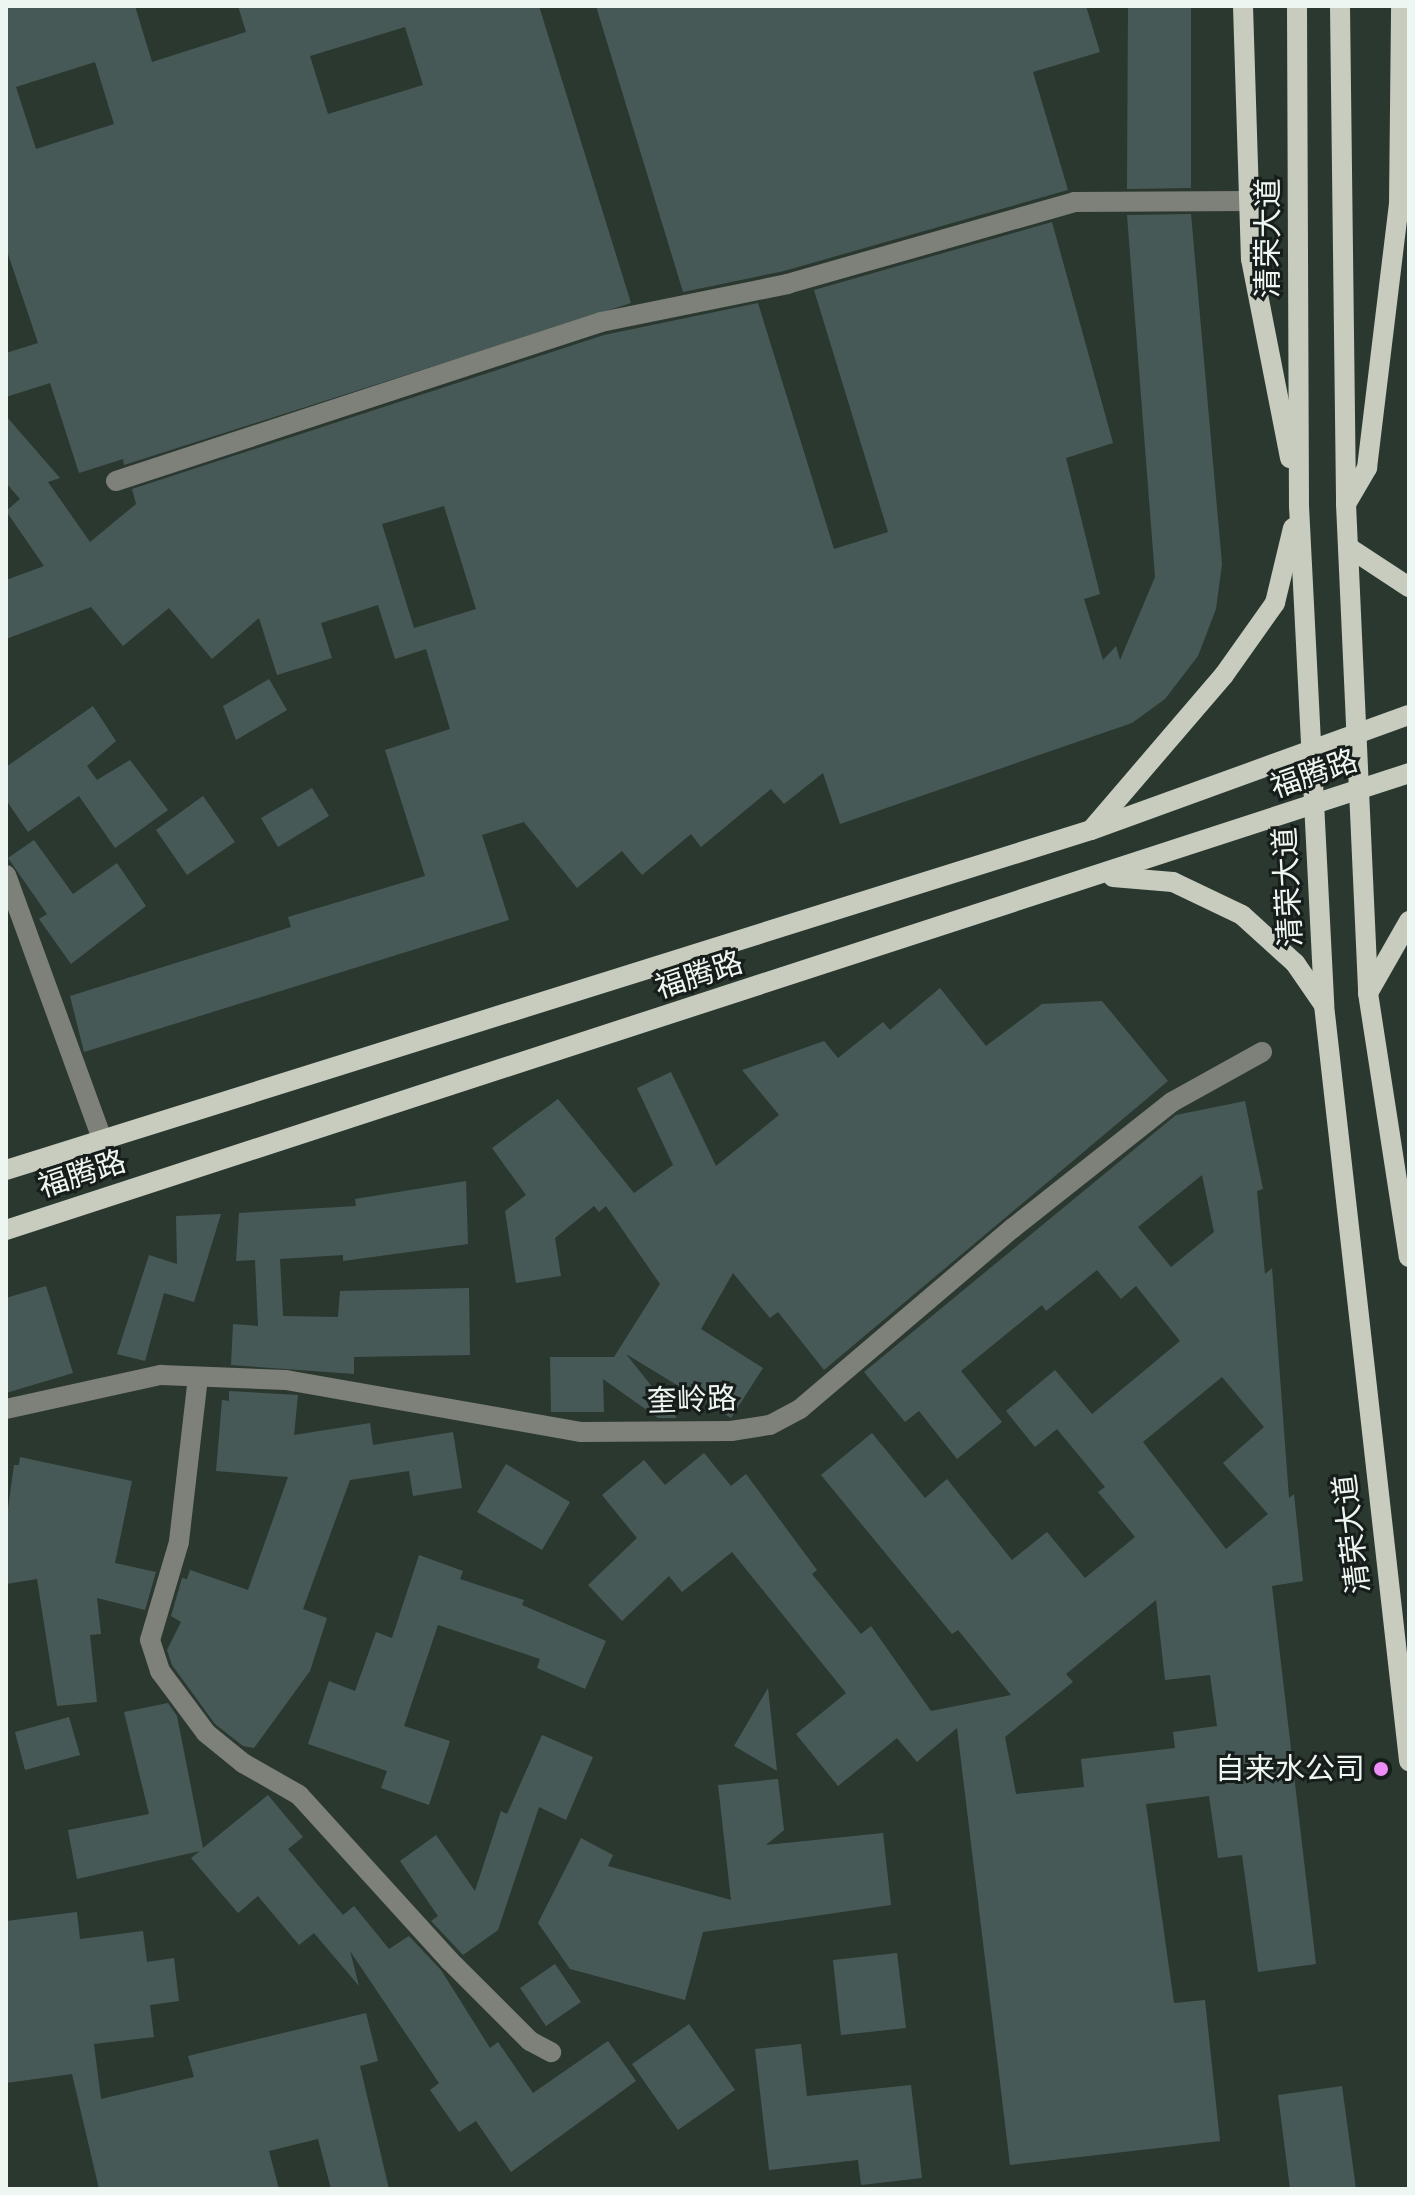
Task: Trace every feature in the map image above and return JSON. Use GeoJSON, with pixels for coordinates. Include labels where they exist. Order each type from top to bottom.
{"type":"FeatureCollection","features":[{"type":"Feature","properties":{"kind":"main road"},"geometry":{"type":"LineString","coordinates":[[1091,830],[1224,675],[1275,603],[1299,506],[1251,259],[1246,201],[1243,6]]}},
{"type":"Feature","properties":{"kind":"main road","name":"清荣大道"},"geometry":{"type":"LineString","coordinates":[[1297,6],[1299,506],[1324,1005],[1409,1761]]}},
{"type":"Feature","properties":{"kind":"main road"},"geometry":{"type":"LineString","coordinates":[[1340,6],[1346,504],[1368,993],[1409,1257]]}},
{"type":"Feature","properties":{"kind":"main road"},"geometry":{"type":"LineString","coordinates":[[1346,504],[1367,468],[1399,205],[1401,6]]}},
{"type":"Feature","properties":{"kind":"main road"},"geometry":{"type":"LineString","coordinates":[[1348,547],[1409,587]]}},
{"type":"Feature","properties":{"kind":"main road","name":"福腾路"},"geometry":{"type":"LineString","coordinates":[[6,1170],[1091,830],[1409,715]]}},
{"type":"Feature","properties":{"kind":"main road","name":"福腾路"},"geometry":{"type":"LineString","coordinates":[[6,1230],[1105,876],[1409,773]]}},
{"type":"Feature","properties":{"kind":"main road"},"geometry":{"type":"LineString","coordinates":[[1105,876],[1173,882],[1242,915],[1295,963],[1324,1005]]}},
{"type":"Feature","properties":{"kind":"main road"},"geometry":{"type":"LineString","coordinates":[[1368,993],[1409,921]]}},
{"type":"Feature","properties":{"kind":"street"},"geometry":{"type":"LineString","coordinates":[[116,481],[601,322],[787,284],[1074,202],[1246,201]]}},
{"type":"Feature","properties":{"kind":"street"},"geometry":{"type":"LineString","coordinates":[[6,875],[103,1142]]}},
{"type":"Feature","properties":{"kind":"street","name":"奎岭路"},"geometry":{"type":"LineString","coordinates":[[6,1409],[161,1375],[286,1380],[581,1432],[731,1431],[770,1425],[800,1409],[1013,1228],[1172,1102],[1262,1052]]}},
{"type":"Feature","properties":{"kind":"street"},"geometry":{"type":"LineString","coordinates":[[198,1377],[179,1542],[150,1640],[160,1671],[206,1733],[243,1763],[299,1795],[450,1961],[530,2041],[551,2052]]}},
{"type":"Feature","properties":{"kind":"building"},"geometry":{"type":"Polygon","coordinates":[[[6,6],[135,6],[152,62],[246,32],[238,6],[539,6],[631,303],[124,465],[123,459],[79,473],[50,383],[6,397],[6,353],[38,343],[6,248],[6,6]],[[405,27],[310,56],[328,114],[423,85],[405,27]],[[95,62],[16,87],[36,149],[114,124],[95,62]]]}},
{"type":"Feature","properties":{"kind":"building"},"geometry":{"type":"Polygon","coordinates":[[[596,6],[1086,6],[1100,52],[1033,72],[1068,190],[784,271],[683,292],[596,6]]]}},
{"type":"Feature","properties":{"kind":"building"},"geometry":{"type":"Polygon","coordinates":[[[1128,6],[1191,6],[1191,188],[1127,189],[1128,6]]]}},
{"type":"Feature","properties":{"kind":"building"},"geometry":{"type":"Polygon","coordinates":[[[1191,214],[1222,564],[1216,609],[1198,656],[1165,699],[1132,723],[840,824],[823,773],[784,804],[771,789],[701,847],[691,834],[642,875],[622,851],[577,888],[524,822],[482,835],[509,920],[84,1052],[70,996],[291,927],[288,917],[425,876],[385,750],[450,729],[426,649],[395,659],[378,605],[321,623],[332,658],[277,675],[259,618],[212,659],[169,608],[123,646],[91,607],[6,639],[6,580],[44,566],[6,511],[20,499],[6,483],[6,416],[60,478],[48,482],[90,542],[136,504],[132,489],[604,335],[758,303],[834,549],[888,532],[814,290],[1052,222],[1113,443],[1066,458],[1100,594],[1084,599],[1103,660],[1116,646],[1120,660],[1155,577],[1127,215],[1191,214]],[[444,506],[382,524],[414,628],[476,609],[444,506]]]}},
{"type":"Feature","properties":{"kind":"building"},"geometry":{"type":"Polygon","coordinates":[[[269,679],[287,710],[236,740],[223,706],[269,679]]]}},
{"type":"Feature","properties":{"kind":"building"},"geometry":{"type":"Polygon","coordinates":[[[93,706],[116,741],[87,766],[97,780],[130,760],[168,810],[115,848],[79,796],[28,832],[6,800],[6,767],[93,706]]]}},
{"type":"Feature","properties":{"kind":"building"},"geometry":{"type":"Polygon","coordinates":[[[312,788],[329,816],[278,847],[261,818],[312,788]]]}},
{"type":"Feature","properties":{"kind":"building"},"geometry":{"type":"Polygon","coordinates":[[[203,796],[235,842],[187,875],[156,830],[203,796]]]}},
{"type":"Feature","properties":{"kind":"building"},"geometry":{"type":"Polygon","coordinates":[[[34,840],[73,894],[117,863],[146,906],[71,964],[39,919],[47,914],[8,858],[34,840]]]}},
{"type":"Feature","properties":{"kind":"building"},"geometry":{"type":"Polygon","coordinates":[[[940,988],[986,1046],[1042,1004],[1102,1001],[1168,1081],[824,1370],[778,1312],[770,1318],[733,1273],[701,1329],[763,1368],[731,1418],[626,1354],[677,1418],[658,1418],[603,1379],[604,1412],[551,1412],[550,1357],[614,1357],[660,1284],[606,1206],[599,1212],[594,1206],[555,1238],[561,1276],[516,1283],[505,1211],[526,1195],[492,1148],[558,1099],[634,1193],[673,1165],[637,1088],[671,1072],[716,1166],[779,1115],[742,1070],[824,1041],[838,1058],[883,1022],[890,1030],[940,988]]]}},
{"type":"Feature","properties":{"kind":"building"},"geometry":{"type":"Polygon","coordinates":[[[1245,1101],[1263,1189],[1257,1191],[1265,1274],[1272,1268],[1289,1498],[1294,1494],[1303,1581],[1272,1586],[1316,1964],[1258,1972],[1242,1855],[1218,1858],[1209,1796],[1146,1804],[1174,2003],[1205,2000],[1220,2141],[1010,2165],[957,1728],[917,1762],[897,1738],[838,1786],[796,1734],[846,1693],[732,1552],[682,1592],[669,1576],[622,1621],[588,1585],[637,1538],[602,1495],[644,1460],[665,1485],[704,1453],[731,1486],[746,1474],[817,1570],[812,1574],[861,1634],[871,1626],[931,1711],[1011,1695],[958,1630],[952,1634],[821,1475],[872,1433],[925,1498],[947,1479],[1012,1560],[1047,1532],[1085,1578],[1135,1537],[1098,1492],[1105,1487],[1057,1429],[1035,1447],[1006,1411],[1055,1370],[1092,1414],[1180,1341],[1136,1286],[1121,1299],[1097,1270],[1046,1311],[1042,1305],[961,1371],[1002,1422],[957,1459],[919,1411],[905,1422],[864,1372],[1176,1115],[1245,1101]],[[1202,1175],[1138,1227],[1171,1267],[1214,1232],[1202,1175]],[[1222,1377],[1143,1442],[1226,1549],[1268,1514],[1223,1463],[1264,1427],[1222,1377]],[[1156,1600],[1066,1674],[1073,1682],[1005,1737],[1016,1794],[1084,1787],[1081,1759],[1175,1748],[1173,1732],[1217,1726],[1210,1675],[1165,1680],[1156,1600]]]}},
{"type":"Feature","properties":{"kind":"building"},"geometry":{"type":"Polygon","coordinates":[[[466,1181],[468,1244],[343,1261],[343,1255],[280,1259],[283,1316],[338,1317],[340,1291],[469,1288],[470,1355],[354,1357],[354,1374],[231,1365],[233,1324],[258,1326],[255,1260],[236,1261],[239,1213],[356,1206],[355,1199],[466,1181]]]}},
{"type":"Feature","properties":{"kind":"building"},"geometry":{"type":"Polygon","coordinates":[[[221,1214],[194,1302],[164,1293],[145,1361],[117,1354],[149,1255],[177,1264],[176,1216],[221,1214]]]}},
{"type":"Feature","properties":{"kind":"building"},"geometry":{"type":"Polygon","coordinates":[[[46,1286],[73,1373],[6,1393],[6,1298],[46,1286]]]}},
{"type":"Feature","properties":{"kind":"building"},"geometry":{"type":"Polygon","coordinates":[[[229,1391],[298,1395],[294,1435],[370,1423],[373,1445],[453,1432],[462,1488],[413,1496],[409,1471],[350,1480],[303,1609],[327,1618],[310,1671],[254,1748],[243,1746],[215,1724],[172,1665],[167,1650],[181,1622],[171,1616],[182,1578],[187,1579],[190,1570],[248,1590],[288,1477],[216,1471],[222,1400],[229,1401],[229,1391]]]}},
{"type":"Feature","properties":{"kind":"building"},"geometry":{"type":"Polygon","coordinates":[[[20,1457],[132,1481],[115,1563],[156,1572],[145,1610],[97,1598],[101,1634],[90,1635],[97,1702],[57,1706],[37,1579],[6,1584],[6,1523],[14,1465],[19,1465],[20,1457]]]}},
{"type":"Feature","properties":{"kind":"building"},"geometry":{"type":"Polygon","coordinates":[[[506,1464],[570,1502],[542,1550],[477,1512],[506,1464]]]}},
{"type":"Feature","properties":{"kind":"building"},"geometry":{"type":"Polygon","coordinates":[[[419,1555],[463,1571],[460,1579],[524,1600],[522,1605],[606,1641],[585,1689],[537,1668],[540,1659],[438,1625],[404,1726],[450,1741],[429,1805],[381,1788],[387,1771],[308,1744],[329,1681],[355,1691],[376,1632],[392,1638],[419,1555]]]}},
{"type":"Feature","properties":{"kind":"building"},"geometry":{"type":"Polygon","coordinates":[[[768,1688],[777,1771],[734,1746],[768,1688]]]}},
{"type":"Feature","properties":{"kind":"building"},"geometry":{"type":"Polygon","coordinates":[[[168,1703],[177,1716],[203,1848],[268,1795],[303,1837],[288,1849],[343,1915],[354,1906],[389,1949],[409,1936],[441,1970],[490,2048],[498,2042],[533,2093],[608,2041],[636,2081],[511,2172],[476,2121],[459,2132],[430,2090],[439,2083],[350,1951],[359,1986],[314,1933],[299,1945],[258,1896],[238,1913],[191,1858],[200,1851],[77,1879],[68,1830],[149,1814],[124,1712],[168,1703]]]}},
{"type":"Feature","properties":{"kind":"building"},"geometry":{"type":"Polygon","coordinates":[[[69,1717],[80,1755],[25,1770],[15,1732],[69,1717]]]}},
{"type":"Feature","properties":{"kind":"building"},"geometry":{"type":"Polygon","coordinates":[[[542,1735],[593,1757],[566,1820],[539,1807],[498,1930],[463,1955],[431,1921],[438,1916],[400,1861],[436,1835],[475,1891],[501,1811],[507,1814],[542,1735]]]}},
{"type":"Feature","properties":{"kind":"building"},"geometry":{"type":"Polygon","coordinates":[[[778,1779],[784,1830],[766,1845],[883,1833],[891,1905],[703,1932],[685,2000],[570,1969],[538,1923],[581,1838],[613,1855],[608,1866],[731,1900],[718,1785],[778,1779]]]}},
{"type":"Feature","properties":{"kind":"building"},"geometry":{"type":"Polygon","coordinates":[[[77,1912],[80,1939],[143,1931],[147,1962],[174,1958],[179,2001],[150,2005],[154,2037],[94,2044],[101,2099],[194,2077],[188,2056],[366,2013],[378,2061],[360,2066],[389,2189],[331,2189],[318,2139],[269,2151],[279,2189],[99,2189],[72,2074],[6,2083],[6,1921],[77,1912]]]}},
{"type":"Feature","properties":{"kind":"building"},"geometry":{"type":"Polygon","coordinates":[[[897,1953],[906,2028],[841,2035],[833,1960],[897,1953]]]}},
{"type":"Feature","properties":{"kind":"building"},"geometry":{"type":"Polygon","coordinates":[[[555,1964],[581,2002],[546,2026],[520,1988],[555,1964]]]}},
{"type":"Feature","properties":{"kind":"building"},"geometry":{"type":"Polygon","coordinates":[[[689,2024],[735,2090],[678,2130],[632,2064],[689,2024]]]}},
{"type":"Feature","properties":{"kind":"building"},"geometry":{"type":"Polygon","coordinates":[[[801,2044],[807,2096],[911,2085],[922,2178],[861,2185],[858,2160],[769,2170],[755,2049],[801,2044]]]}},
{"type":"Feature","properties":{"kind":"building"},"geometry":{"type":"Polygon","coordinates":[[[1342,2086],[1356,2189],[1290,2189],[1278,2095],[1342,2086]]]}},
{"type":"Feature","properties":{"kind":"place","name":"自来水公司"},"geometry":{"type":"Point","coordinates":[1381,1769]}}]}
